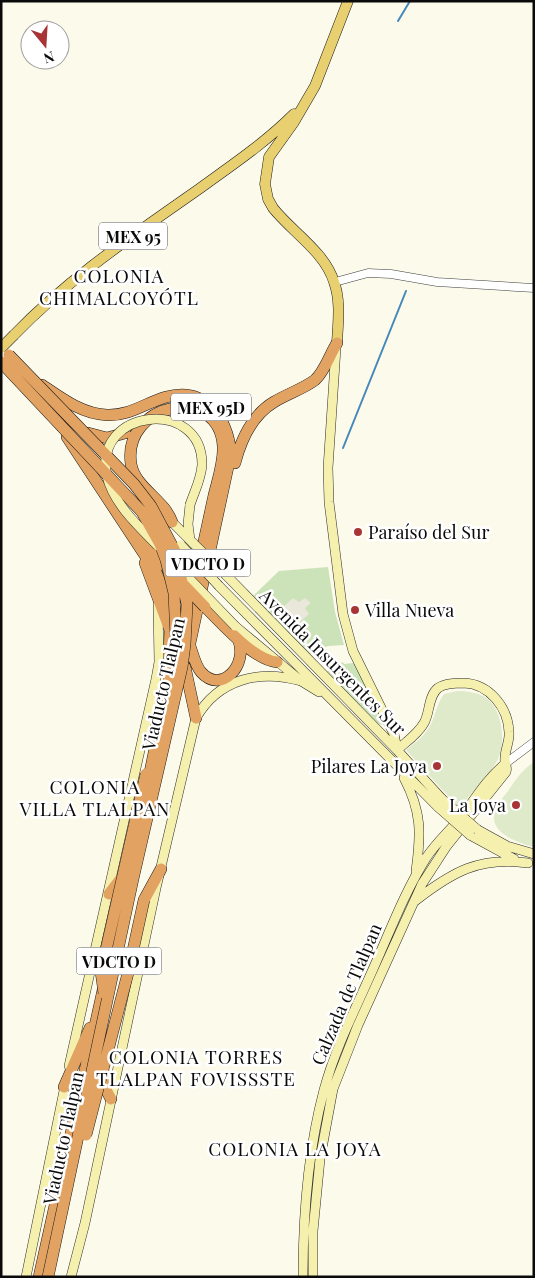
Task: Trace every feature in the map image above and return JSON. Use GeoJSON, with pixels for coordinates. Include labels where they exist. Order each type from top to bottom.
{"type":"FeatureCollection","features":[{"type":"Feature","properties":{"kind":"highway"},"geometry":{"type":"LineString","coordinates":[[88,434],[102,438],[113,437],[144,422],[158,411],[177,407],[195,409],[204,414],[216,426],[222,441],[223,476],[232,472],[239,448],[260,414],[273,402],[314,381],[337,343]]}},
{"type":"Feature","properties":{"kind":"highway"},"geometry":{"type":"LineString","coordinates":[[1,347],[134,484],[151,506],[175,552],[187,604],[182,668],[133,879],[49,1277]]}},
{"type":"Feature","properties":{"kind":"highway","name":"MEX 95D"},"geometry":{"type":"LineString","coordinates":[[1,347],[40,384],[82,409],[107,415],[136,410],[167,397],[179,396],[205,402],[221,418],[229,436],[231,453],[223,476]]}},
{"type":"Feature","properties":{"kind":"highway"},"geometry":{"type":"LineString","coordinates":[[1,362],[56,420],[156,572],[173,614],[180,671],[196,718]]}},
{"type":"Feature","properties":{"kind":"highway"},"geometry":{"type":"LineString","coordinates":[[1,362],[142,512],[160,544],[174,593],[177,620],[173,660],[104,993],[41,1277]]}},
{"type":"Feature","properties":{"kind":"highway"},"geometry":{"type":"LineString","coordinates":[[144,422],[131,448],[131,465],[138,480],[163,506],[172,522]]}},
{"type":"Feature","properties":{"kind":"highway","name":"Viaducto Tlalpan"},"geometry":{"type":"LineString","coordinates":[[49,1277],[132,864],[180,671],[190,646],[223,476]]}},
{"type":"Feature","properties":{"kind":"highway","name":"VDCTO D"},"geometry":{"type":"LineString","coordinates":[[180,671],[223,476]]}},
{"type":"Feature","properties":{"kind":"highway"},"geometry":{"type":"LineString","coordinates":[[127,526],[137,533],[167,568],[238,639],[265,658],[277,662]]}},
{"type":"Feature","properties":{"kind":"highway"},"geometry":{"type":"LineString","coordinates":[[104,993],[101,972],[165,682],[170,630],[139,548]]}},
{"type":"Feature","properties":{"kind":"highway"},"geometry":{"type":"LineString","coordinates":[[190,646],[199,671],[218,679],[229,676],[238,668],[241,655],[238,639]]}},
{"type":"Feature","properties":{"kind":"highway","name":"Viaducto Tlalpan"},"geometry":{"type":"LineString","coordinates":[[41,1277],[180,671]]}},
{"type":"Feature","properties":{"kind":"highway"},"geometry":{"type":"LineString","coordinates":[[109,894],[132,864]]}},
{"type":"Feature","properties":{"kind":"highway"},"geometry":{"type":"LineString","coordinates":[[72,1169],[86,1134],[100,1083],[144,900],[160,869]]}},
{"type":"Feature","properties":{"kind":"highway"},"geometry":{"type":"LineString","coordinates":[[64,1087],[104,1009]]}},
{"type":"Feature","properties":{"kind":"highway"},"geometry":{"type":"LineString","coordinates":[[104,1009],[110,1021],[104,1086],[111,1099]]}},
{"type":"Feature","properties":{"kind":"main road","name":"MEX 95"},"geometry":{"type":"LineString","coordinates":[[267,163],[294,122],[321,73],[348,1]]}},
{"type":"Feature","properties":{"kind":"main road","name":"MEX 95"},"geometry":{"type":"LineString","coordinates":[[1,347],[61,290],[258,146],[302,106]]}},
{"type":"Feature","properties":{"kind":"main road"},"geometry":{"type":"LineString","coordinates":[[258,146],[267,163],[265,184],[268,199],[284,221],[322,260],[334,282],[339,313],[328,468],[329,502],[343,614],[353,651],[394,734],[397,750]]}},
{"type":"Feature","properties":{"kind":"main road","name":"Avenida Insurgentes Sur"},"geometry":{"type":"LineString","coordinates":[[40,384],[172,522],[397,750],[440,803]]}},
{"type":"Feature","properties":{"kind":"main road"},"geometry":{"type":"LineString","coordinates":[[192,542],[188,524],[190,505],[199,482],[202,465],[198,447],[189,433],[172,421],[155,417],[136,421],[125,427],[112,443],[106,459],[110,486],[138,526],[235,626],[301,681],[332,700]]}},
{"type":"Feature","properties":{"kind":"main road","name":"Avenida Insurgentes Sur"},"geometry":{"type":"LineString","coordinates":[[56,420],[181,545],[400,771],[474,833],[503,854],[531,864]]}},
{"type":"Feature","properties":{"kind":"main road","name":"Viaducto Tlalpan"},"geometry":{"type":"LineString","coordinates":[[26,1277],[64,1087],[156,679],[159,662],[158,599]]}},
{"type":"Feature","properties":{"kind":"main road"},"geometry":{"type":"LineString","coordinates":[[71,1277],[160,869],[196,718],[210,698],[243,679],[265,675],[301,681]]}},
{"type":"Feature","properties":{"kind":"main road"},"geometry":{"type":"LineString","coordinates":[[397,750],[424,724],[432,697],[438,688],[453,683],[471,684],[484,688],[497,700],[505,715],[509,732],[504,760],[506,763],[480,790],[427,857],[416,877]]}},
{"type":"Feature","properties":{"kind":"main road","name":"Calzada de Tlalpan"},"geometry":{"type":"LineString","coordinates":[[312,1277],[313,1232],[320,1159],[332,1089],[358,1024],[412,903],[446,847],[502,777],[507,768],[506,763]]}},
{"type":"Feature","properties":{"kind":"main road"},"geometry":{"type":"LineString","coordinates":[[400,771],[414,796],[419,816],[420,838],[416,877]]}},
{"type":"Feature","properties":{"kind":"main road","name":"Avenida Insurgentes Sur"},"geometry":{"type":"LineString","coordinates":[[474,833],[534,854]]}},
{"type":"Feature","properties":{"kind":"main road"},"geometry":{"type":"LineString","coordinates":[[412,903],[445,878],[471,866],[507,860],[531,864]]}},
{"type":"Feature","properties":{"kind":"main road","name":"Calzada de Tlalpan"},"geometry":{"type":"LineString","coordinates":[[303,1277],[304,1231],[311,1158],[325,1088],[350,1020],[416,877]]}},
{"type":"Feature","properties":{"kind":"street"},"geometry":{"type":"LineString","coordinates":[[334,282],[368,273],[437,282],[534,288]]}},
{"type":"Feature","properties":{"kind":"street"},"geometry":{"type":"LineString","coordinates":[[506,763],[534,742]]}},
{"type":"Feature","properties":{"kind":"green space"},"geometry":{"type":"Polygon","coordinates":[[[328,567],[335,612],[344,645],[328,646],[310,654],[252,597],[279,571],[328,567]]]}},
{"type":"Feature","properties":{"kind":"green space"},"geometry":{"type":"Polygon","coordinates":[[[343,662],[344,664],[353,663],[356,666],[382,720],[382,725],[377,723],[327,671],[343,662]]]}},
{"type":"Feature","properties":{"kind":"green space"},"geometry":{"type":"Polygon","coordinates":[[[457,691],[477,694],[490,701],[499,716],[502,734],[500,752],[495,765],[459,808],[406,750],[429,728],[444,694],[457,691]]]}},
{"type":"Feature","properties":{"kind":"green space","name":"La Joya"},"geometry":{"type":"Polygon","coordinates":[[[534,762],[534,847],[522,844],[499,830],[495,825],[494,815],[496,807],[501,800],[526,768],[534,762]]]}},
{"type":"Feature","properties":{"kind":"shaded area"},"geometry":{"type":"Polygon","coordinates":[[[293,598],[299,602],[305,598],[311,603],[305,608],[309,614],[299,623],[293,625],[278,612],[293,598]]]}},
{"type":"Feature","properties":{"kind":"waterway"},"geometry":{"type":"LineString","coordinates":[[398,21],[410,1]]}},
{"type":"Feature","properties":{"kind":"waterway"},"geometry":{"type":"LineString","coordinates":[[343,448],[406,291]]}},
{"type":"Feature","properties":{"kind":"place","name":"Paraíso del Sur"},"geometry":{"type":"Point","coordinates":[358,532]}},
{"type":"Feature","properties":{"kind":"place","name":"Villa Nueva"},"geometry":{"type":"Point","coordinates":[355,610]}},
{"type":"Feature","properties":{"kind":"place","name":"Pilares La Joya"},"geometry":{"type":"Point","coordinates":[437,766]}},
{"type":"Feature","properties":{"kind":"place","name":"La Joya"},"geometry":{"type":"Point","coordinates":[516,805]}},
{"type":"Feature","properties":{"kind":"district","name":"COLONIA CHIMALCOYÓTL"},"geometry":{"type":"Point","coordinates":[119,286]}},
{"type":"Feature","properties":{"kind":"district","name":"COLONIA VILLA TLALPAN"},"geometry":{"type":"Point","coordinates":[95,797]}},
{"type":"Feature","properties":{"kind":"district","name":"COLONIA TORRES TLALPAN FOVISSSTE"},"geometry":{"type":"Point","coordinates":[196,1067]}},
{"type":"Feature","properties":{"kind":"district","name":"COLONIA LA JOYA"},"geometry":{"type":"Point","coordinates":[295,1148]}}]}
